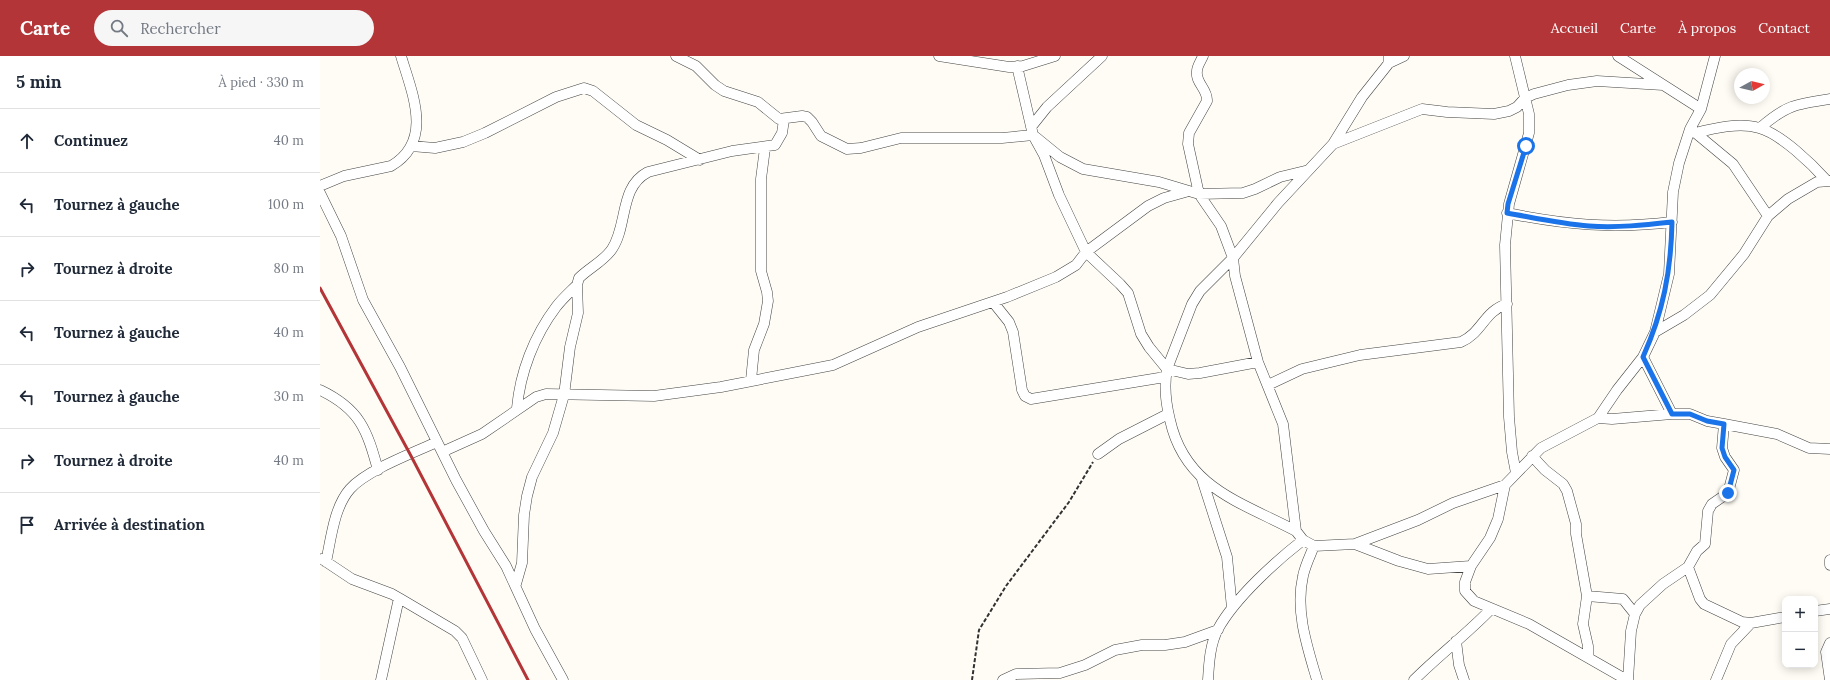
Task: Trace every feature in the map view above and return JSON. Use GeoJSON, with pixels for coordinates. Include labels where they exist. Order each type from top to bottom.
{"type":"FeatureCollection","features":[{"type":"Feature","properties":{"kind":"street"},"geometry":{"type":"LineString","coordinates":[[320,186],[350,174],[391,166],[397,162],[416,138],[418,128],[412,96],[401,56]]}},
{"type":"Feature","properties":{"kind":"street"},"geometry":{"type":"LineString","coordinates":[[676,56],[696,66],[715,85],[724,91],[758,102],[779,119],[784,120],[802,116],[807,117],[821,136],[847,149],[861,148],[901,138],[1002,138],[1032,131],[1047,107],[1102,56]]}},
{"type":"Feature","properties":{"kind":"street"},"geometry":{"type":"LineString","coordinates":[[939,56],[1009,67],[1054,56]]}},
{"type":"Feature","properties":{"kind":"street"},"geometry":{"type":"LineString","coordinates":[[1203,56],[1196,73],[1197,78],[1207,95],[1207,101],[1192,126],[1188,137],[1194,193],[1221,226],[1233,258],[1234,276],[1258,362],[1283,424],[1296,531]]}},
{"type":"Feature","properties":{"kind":"street"},"geometry":{"type":"LineString","coordinates":[[1232,608],[1227,557],[1202,479],[1176,442],[1168,414],[1166,373],[1192,304],[1200,291],[1233,258],[1278,202],[1333,144],[1362,97],[1389,59],[1404,56]]}},
{"type":"Feature","properties":{"kind":"street"},"geometry":{"type":"LineString","coordinates":[[1515,56],[1529,114],[1529,133],[1508,204],[1505,245],[1509,417],[1512,452],[1516,472]]}},
{"type":"Feature","properties":{"kind":"street"},"geometry":{"type":"LineString","coordinates":[[1618,56],[1701,109]]}},
{"type":"Feature","properties":{"kind":"street"},"geometry":{"type":"LineString","coordinates":[[1715,56],[1701,109],[1679,163],[1674,192],[1669,274],[1654,332],[1643,357],[1617,390],[1598,418],[1541,448],[1505,485],[1498,519],[1490,538],[1471,566],[1465,582],[1465,591],[1474,601],[1529,624],[1628,680],[1631,631],[1635,614],[1640,605],[1663,584],[1688,567],[1697,551],[1705,544],[1708,511],[1712,504],[1728,493],[1733,478],[1732,466],[1725,457],[1722,448],[1724,424]]}},
{"type":"Feature","properties":{"kind":"street"},"geometry":{"type":"LineString","coordinates":[[1017,66],[1032,131],[1044,155],[1059,195],[1086,252],[1120,284],[1128,294],[1141,334],[1166,373]]}},
{"type":"Feature","properties":{"kind":"street"},"geometry":{"type":"LineString","coordinates":[[1333,144],[1422,109],[1447,112],[1494,114],[1509,111],[1517,107],[1525,98],[1547,89],[1597,81],[1663,85]]}},
{"type":"Feature","properties":{"kind":"street"},"geometry":{"type":"LineString","coordinates":[[411,146],[436,148],[462,142],[485,133],[556,96],[584,88],[593,91],[636,125],[668,140],[700,160]]}},
{"type":"Feature","properties":{"kind":"street"},"geometry":{"type":"LineString","coordinates":[[1760,128],[1775,115],[1795,104],[1830,99]]}},
{"type":"Feature","properties":{"kind":"street"},"geometry":{"type":"LineString","coordinates":[[516,584],[522,563],[524,515],[527,496],[532,477],[553,433],[564,395],[570,348],[578,313],[577,285],[579,278],[611,250],[617,240],[628,195],[632,186],[640,176],[648,172],[732,151],[765,148],[775,145],[779,142],[784,120]]}},
{"type":"Feature","properties":{"kind":"street"},"geometry":{"type":"LineString","coordinates":[[1693,131],[1736,126],[1760,128],[1784,142],[1828,181]]}},
{"type":"Feature","properties":{"kind":"street"},"geometry":{"type":"LineString","coordinates":[[1032,131],[1060,157],[1083,169],[1159,182],[1194,193]]}},
{"type":"Feature","properties":{"kind":"street"},"geometry":{"type":"LineString","coordinates":[[1693,131],[1733,164],[1768,216]]}},
{"type":"Feature","properties":{"kind":"street"},"geometry":{"type":"LineString","coordinates":[[751,380],[754,350],[764,324],[768,301],[761,271],[761,180],[765,148]]}},
{"type":"Feature","properties":{"kind":"street"},"geometry":{"type":"LineString","coordinates":[[442,452],[482,434],[505,420],[517,408],[536,396],[546,394],[654,396],[721,387],[834,365],[918,328],[993,302],[1056,277],[1076,265],[1086,252],[1148,206],[1164,198],[1194,193],[1243,192],[1256,189],[1280,177],[1309,170]]}},
{"type":"Feature","properties":{"kind":"street"},"geometry":{"type":"LineString","coordinates":[[1654,332],[1684,315],[1710,295],[1744,254],[1768,216],[1788,199],[1817,182],[1828,181]]}},
{"type":"Feature","properties":{"kind":"street"},"geometry":{"type":"LineString","coordinates":[[320,193],[341,236],[362,300],[400,367],[442,452],[484,531],[516,584],[535,628],[563,680]]}},
{"type":"Feature","properties":{"kind":"street"},"geometry":{"type":"LineString","coordinates":[[1507,213],[1549,221],[1590,226],[1641,226],[1672,222]]}},
{"type":"Feature","properties":{"kind":"street"},"geometry":{"type":"LineString","coordinates":[[517,408],[518,391],[530,352],[556,307],[577,285]]}},
{"type":"Feature","properties":{"kind":"street"},"geometry":{"type":"LineString","coordinates":[[993,302],[1009,322],[1013,332],[1022,390],[1025,396],[1036,399],[1166,373],[1200,374],[1258,362]]}},
{"type":"Feature","properties":{"kind":"street"},"geometry":{"type":"LineString","coordinates":[[1268,385],[1302,369],[1360,355],[1461,342],[1470,338],[1477,331],[1490,312],[1507,304]]}},
{"type":"Feature","properties":{"kind":"street"},"geometry":{"type":"LineString","coordinates":[[1643,357],[1672,414]]}},
{"type":"Feature","properties":{"kind":"street"},"geometry":{"type":"LineString","coordinates":[[320,390],[346,406],[362,423],[378,470]]}},
{"type":"Feature","properties":{"kind":"street"},"geometry":{"type":"LineString","coordinates":[[1098,454],[1119,439],[1168,414]]}},
{"type":"Feature","properties":{"kind":"street"},"geometry":{"type":"LineString","coordinates":[[1598,418],[1612,419],[1690,414],[1707,421],[1777,434],[1809,448],[1830,451]]}},
{"type":"Feature","properties":{"kind":"street"},"geometry":{"type":"LineString","coordinates":[[437,442],[378,470],[350,488],[342,501],[323,560],[352,579],[392,594],[421,609],[455,630],[462,638],[482,680]]}},
{"type":"Feature","properties":{"kind":"street"},"geometry":{"type":"LineString","coordinates":[[1532,456],[1545,470],[1563,484],[1569,494],[1576,524],[1576,534],[1587,596],[1583,624],[1588,646],[1588,657]]}},
{"type":"Feature","properties":{"kind":"street"},"geometry":{"type":"LineString","coordinates":[[1202,479],[1225,495],[1296,531],[1304,540],[1314,546],[1355,544],[1418,520],[1453,503],[1505,485]]}},
{"type":"Feature","properties":{"kind":"street"},"geometry":{"type":"LineString","coordinates":[[1208,680],[1209,660],[1218,630],[1232,608],[1278,559],[1304,540]]}},
{"type":"Feature","properties":{"kind":"street"},"geometry":{"type":"LineString","coordinates":[[1355,544],[1399,561],[1428,569],[1471,566]]}},
{"type":"Feature","properties":{"kind":"street"},"geometry":{"type":"LineString","coordinates":[[1314,546],[1303,575],[1300,596],[1301,618],[1317,680]]}},
{"type":"Feature","properties":{"kind":"street"},"geometry":{"type":"LineString","coordinates":[[1830,560],[1830,565]]}},
{"type":"Feature","properties":{"kind":"street"},"geometry":{"type":"LineString","coordinates":[[1688,567],[1697,593],[1704,604],[1734,619],[1751,623],[1782,618]]}},
{"type":"Feature","properties":{"kind":"street"},"geometry":{"type":"LineString","coordinates":[[1587,596],[1623,598],[1635,614]]}},
{"type":"Feature","properties":{"kind":"street"},"geometry":{"type":"LineString","coordinates":[[380,680],[399,598]]}},
{"type":"Feature","properties":{"kind":"street"},"geometry":{"type":"LineString","coordinates":[[1414,680],[1491,609]]}},
{"type":"Feature","properties":{"kind":"street"},"geometry":{"type":"LineString","coordinates":[[1818,611],[1830,609]]}},
{"type":"Feature","properties":{"kind":"street"},"geometry":{"type":"LineString","coordinates":[[1716,680],[1731,644],[1751,623]]}},
{"type":"Feature","properties":{"kind":"street"},"geometry":{"type":"LineString","coordinates":[[1003,680],[1016,674],[1060,673],[1085,665],[1115,650],[1142,645],[1165,645],[1185,642],[1218,630]]}},
{"type":"Feature","properties":{"kind":"street"},"geometry":{"type":"LineString","coordinates":[[1456,641],[1459,665],[1464,680]]}},
{"type":"Feature","properties":{"kind":"street"},"geometry":{"type":"LineString","coordinates":[[1830,643],[1826,652],[1830,680]]}},
{"type":"Feature","properties":{"kind":"path"},"geometry":{"type":"LineString","coordinates":[[972,680],[979,630],[1006,586],[1069,502],[1098,454]]}},
{"type":"Feature","properties":{"kind":"railway"},"geometry":{"type":"LineString","coordinates":[[320,288],[410,454],[528,680]]}},
{"type":"Feature","properties":{"kind":"route"},"geometry":{"type":"LineString","coordinates":[[1526,146],[1508,204],[1507,213],[1549,221],[1590,226],[1641,226],[1672,222],[1669,274],[1654,332],[1643,357],[1672,414],[1690,414],[1707,421],[1724,424],[1722,448],[1725,457],[1734,470],[1728,493]]}}]}
